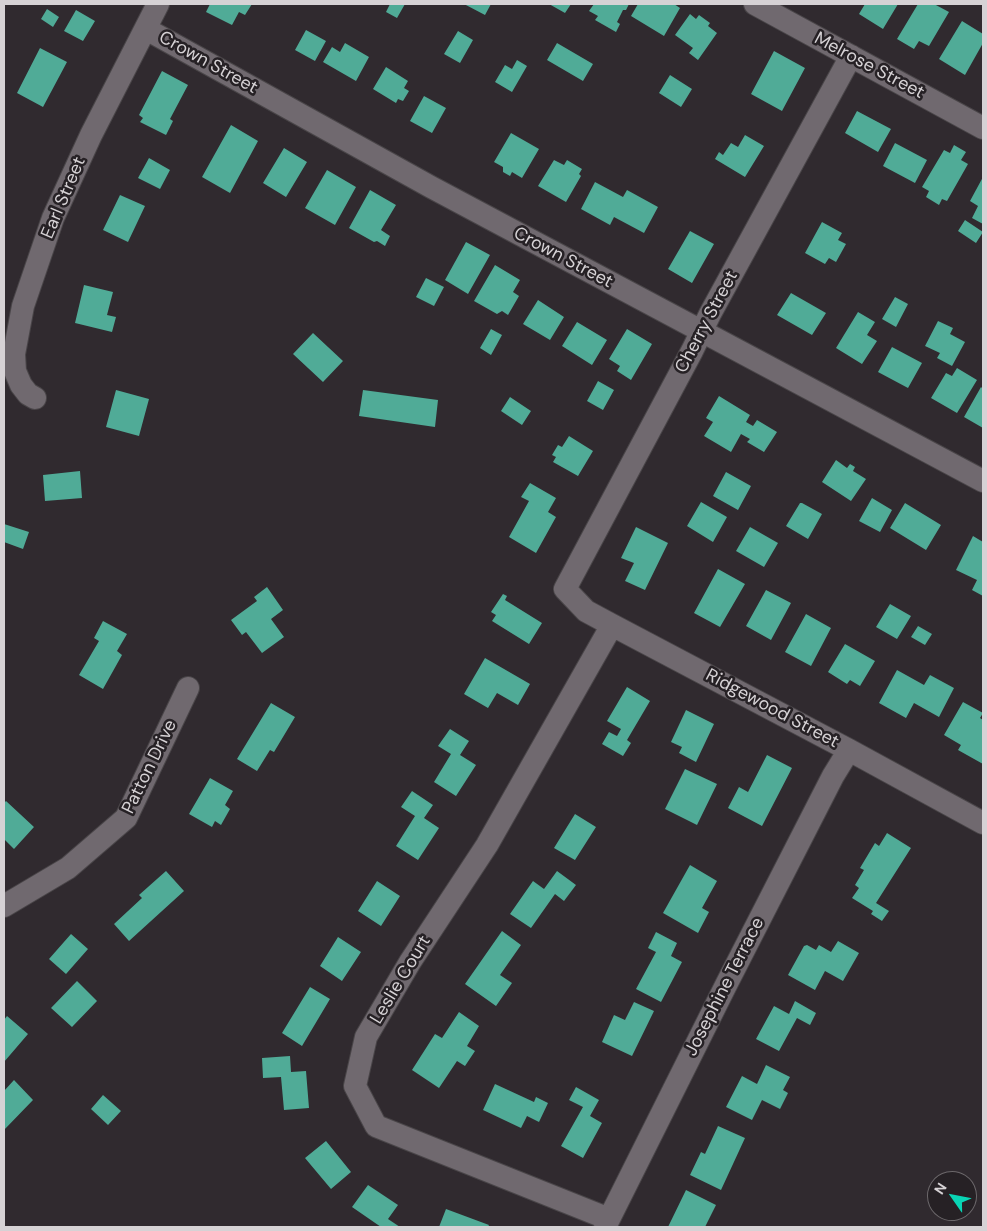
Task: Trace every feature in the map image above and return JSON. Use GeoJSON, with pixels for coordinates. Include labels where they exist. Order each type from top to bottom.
{"type":"FeatureCollection","features":[{"type":"Feature","properties":{"kind":"street","name":"Earl Street"},"geometry":{"type":"LineString","coordinates":[[35,398],[28,394],[21,385],[15,371],[14,354],[23,306],[53,218],[91,135],[158,4]]}},
{"type":"Feature","properties":{"kind":"street","name":"Melrose Street"},"geometry":{"type":"LineString","coordinates":[[755,4],[983,128]]}},
{"type":"Feature","properties":{"kind":"street","name":"Crown Street"},"geometry":{"type":"LineString","coordinates":[[146,29],[431,188],[983,481]]}},
{"type":"Feature","properties":{"kind":"street","name":"Cherry Street"},"geometry":{"type":"LineString","coordinates":[[565,589],[710,314],[851,56]]}},
{"type":"Feature","properties":{"kind":"street","name":"Ridgewood Street"},"geometry":{"type":"LineString","coordinates":[[565,589],[586,610],[612,625],[983,823]]}},
{"type":"Feature","properties":{"kind":"street","name":"Leslie Court"},"geometry":{"type":"LineString","coordinates":[[607,1223],[376,1126],[355,1086],[366,1037],[410,962],[487,845],[612,625]]}},
{"type":"Feature","properties":{"kind":"street","name":"Patton Drive"},"geometry":{"type":"LineString","coordinates":[[4,906],[68,868],[126,818],[188,688]]}},
{"type":"Feature","properties":{"kind":"street","name":"Josephine Terrace"},"geometry":{"type":"LineString","coordinates":[[607,1223],[730,976],[833,776],[849,750]]}},
{"type":"Feature","properties":{"kind":"building"},"geometry":{"type":"Polygon","coordinates":[[[210,4],[252,4],[245,15],[239,12],[232,25],[206,12],[210,4]]]}},
{"type":"Feature","properties":{"kind":"building"},"geometry":{"type":"Polygon","coordinates":[[[390,4],[405,4],[397,18],[386,12],[390,4]]]}},
{"type":"Feature","properties":{"kind":"building"},"geometry":{"type":"Polygon","coordinates":[[[464,4],[491,4],[485,15],[464,4]]]}},
{"type":"Feature","properties":{"kind":"building"},"geometry":{"type":"Polygon","coordinates":[[[549,4],[571,4],[565,13],[549,4]]]}},
{"type":"Feature","properties":{"kind":"building"},"geometry":{"type":"Polygon","coordinates":[[[594,4],[629,4],[626,10],[623,10],[617,22],[620,24],[616,32],[595,20],[598,16],[589,11],[594,4]]]}},
{"type":"Feature","properties":{"kind":"building"},"geometry":{"type":"Polygon","coordinates":[[[638,4],[674,4],[680,8],[664,36],[631,16],[638,4]]]}},
{"type":"Feature","properties":{"kind":"building"},"geometry":{"type":"Polygon","coordinates":[[[865,4],[898,4],[883,29],[859,14],[865,4]]]}},
{"type":"Feature","properties":{"kind":"building"},"geometry":{"type":"Polygon","coordinates":[[[918,4],[934,4],[949,12],[929,46],[919,41],[914,49],[897,39],[918,4]]]}},
{"type":"Feature","properties":{"kind":"building"},"geometry":{"type":"Polygon","coordinates":[[[47,9],[59,17],[53,27],[41,19],[47,9]]]}},
{"type":"Feature","properties":{"kind":"building"},"geometry":{"type":"Polygon","coordinates":[[[76,10],[95,21],[83,41],[64,31],[76,10]]]}},
{"type":"Feature","properties":{"kind":"building"},"geometry":{"type":"Polygon","coordinates":[[[690,14],[696,19],[699,15],[710,23],[708,26],[717,33],[698,60],[689,53],[693,48],[675,35],[690,14]]]}},
{"type":"Feature","properties":{"kind":"building"},"geometry":{"type":"Polygon","coordinates":[[[962,21],[983,34],[983,43],[965,75],[939,59],[962,21]]]}},
{"type":"Feature","properties":{"kind":"building"},"geometry":{"type":"Polygon","coordinates":[[[306,30],[326,41],[315,61],[295,50],[306,30]]]}},
{"type":"Feature","properties":{"kind":"building"},"geometry":{"type":"Polygon","coordinates":[[[458,31],[473,40],[460,63],[444,54],[458,31]]]}},
{"type":"Feature","properties":{"kind":"building"},"geometry":{"type":"Polygon","coordinates":[[[345,43],[369,57],[356,81],[323,62],[332,47],[340,52],[345,43]]]}},
{"type":"Feature","properties":{"kind":"building"},"geometry":{"type":"Polygon","coordinates":[[[557,43],[593,64],[583,81],[547,60],[557,43]]]}},
{"type":"Feature","properties":{"kind":"building"},"geometry":{"type":"Polygon","coordinates":[[[40,48],[67,62],[43,107],[17,93],[40,48]]]}},
{"type":"Feature","properties":{"kind":"building"},"geometry":{"type":"Polygon","coordinates":[[[774,51],[805,68],[782,111],[751,94],[774,51]]]}},
{"type":"Feature","properties":{"kind":"building"},"geometry":{"type":"Polygon","coordinates":[[[517,60],[527,66],[512,92],[495,82],[505,65],[512,69],[517,60]]]}},
{"type":"Feature","properties":{"kind":"building"},"geometry":{"type":"Polygon","coordinates":[[[386,67],[408,81],[404,88],[409,91],[403,101],[398,99],[396,103],[373,89],[386,67]]]}},
{"type":"Feature","properties":{"kind":"building"},"geometry":{"type":"Polygon","coordinates":[[[162,71],[188,85],[170,119],[173,121],[166,135],[140,122],[143,118],[139,115],[162,71]]]}},
{"type":"Feature","properties":{"kind":"building"},"geometry":{"type":"Polygon","coordinates":[[[670,75],[692,89],[681,107],[659,93],[670,75]]]}},
{"type":"Feature","properties":{"kind":"building"},"geometry":{"type":"Polygon","coordinates":[[[424,96],[446,108],[432,133],[410,121],[424,96]]]}},
{"type":"Feature","properties":{"kind":"building"},"geometry":{"type":"Polygon","coordinates":[[[857,111],[891,129],[878,152],[845,133],[857,111]]]}},
{"type":"Feature","properties":{"kind":"building"},"geometry":{"type":"Polygon","coordinates":[[[231,125],[258,141],[230,193],[202,177],[231,125]]]}},
{"type":"Feature","properties":{"kind":"building"},"geometry":{"type":"Polygon","coordinates":[[[511,133],[539,149],[522,178],[512,172],[510,176],[503,172],[503,167],[494,162],[511,133]]]}},
{"type":"Feature","properties":{"kind":"building"},"geometry":{"type":"Polygon","coordinates":[[[745,135],[764,146],[745,177],[715,159],[719,152],[723,155],[731,143],[738,147],[745,135]]]}},
{"type":"Feature","properties":{"kind":"building"},"geometry":{"type":"Polygon","coordinates":[[[895,143],[927,160],[915,183],[883,166],[895,143]]]}},
{"type":"Feature","properties":{"kind":"building"},"geometry":{"type":"Polygon","coordinates":[[[954,145],[966,152],[961,160],[968,164],[947,201],[942,199],[939,205],[926,197],[929,191],[922,187],[944,150],[950,153],[954,145]]]}},
{"type":"Feature","properties":{"kind":"building"},"geometry":{"type":"Polygon","coordinates":[[[284,148],[307,162],[286,197],[263,183],[284,148]]]}},
{"type":"Feature","properties":{"kind":"building"},"geometry":{"type":"Polygon","coordinates":[[[149,158],[170,170],[160,189],[138,178],[149,158]]]}},
{"type":"Feature","properties":{"kind":"building"},"geometry":{"type":"Polygon","coordinates":[[[554,160],[564,165],[567,160],[582,169],[579,174],[581,176],[566,202],[538,186],[554,160]]]}},
{"type":"Feature","properties":{"kind":"building"},"geometry":{"type":"Polygon","coordinates":[[[327,170],[356,187],[335,225],[305,208],[327,170]]]}},
{"type":"Feature","properties":{"kind":"building"},"geometry":{"type":"Polygon","coordinates":[[[983,177],[983,224],[972,218],[978,206],[970,201],[983,177]]]}},
{"type":"Feature","properties":{"kind":"building"},"geometry":{"type":"Polygon","coordinates":[[[595,182],[623,197],[627,190],[658,207],[644,233],[614,217],[610,225],[581,209],[595,182]]]}},
{"type":"Feature","properties":{"kind":"building"},"geometry":{"type":"Polygon","coordinates":[[[370,190],[396,205],[381,230],[390,236],[385,246],[349,228],[370,190]]]}},
{"type":"Feature","properties":{"kind":"building"},"geometry":{"type":"Polygon","coordinates":[[[120,195],[145,206],[128,242],[103,230],[120,195]]]}},
{"type":"Feature","properties":{"kind":"building"},"geometry":{"type":"Polygon","coordinates":[[[965,220],[983,232],[976,243],[958,231],[965,220]]]}},
{"type":"Feature","properties":{"kind":"building"},"geometry":{"type":"Polygon","coordinates":[[[822,222],[842,233],[838,240],[846,244],[836,262],[829,258],[825,264],[805,253],[822,222]]]}},
{"type":"Feature","properties":{"kind":"building"},"geometry":{"type":"Polygon","coordinates":[[[690,231],[714,244],[692,283],[668,269],[690,231]]]}},
{"type":"Feature","properties":{"kind":"building"},"geometry":{"type":"Polygon","coordinates":[[[466,242],[490,255],[468,294],[445,280],[466,242]]]}},
{"type":"Feature","properties":{"kind":"building"},"geometry":{"type":"Polygon","coordinates":[[[495,265],[520,280],[513,292],[519,296],[508,315],[502,311],[497,314],[474,301],[495,265]]]}},
{"type":"Feature","properties":{"kind":"building"},"geometry":{"type":"Polygon","coordinates":[[[426,278],[444,287],[434,306],[416,297],[426,278]]]}},
{"type":"Feature","properties":{"kind":"building"},"geometry":{"type":"Polygon","coordinates":[[[84,285],[113,292],[107,315],[116,317],[112,332],[75,323],[84,285]]]}},
{"type":"Feature","properties":{"kind":"building"},"geometry":{"type":"Polygon","coordinates":[[[791,293],[826,313],[812,335],[777,315],[791,293]]]}},
{"type":"Feature","properties":{"kind":"building"},"geometry":{"type":"Polygon","coordinates":[[[895,297],[908,304],[896,327],[882,319],[895,297]]]}},
{"type":"Feature","properties":{"kind":"building"},"geometry":{"type":"Polygon","coordinates":[[[538,300],[564,317],[550,340],[523,324],[538,300]]]}},
{"type":"Feature","properties":{"kind":"building"},"geometry":{"type":"Polygon","coordinates":[[[858,312],[875,322],[867,335],[877,341],[862,364],[836,348],[858,312]]]}},
{"type":"Feature","properties":{"kind":"building"},"geometry":{"type":"Polygon","coordinates":[[[938,321],[953,328],[950,334],[965,342],[952,366],[937,358],[940,353],[925,346],[938,321]]]}},
{"type":"Feature","properties":{"kind":"building"},"geometry":{"type":"Polygon","coordinates":[[[577,322],[607,340],[592,365],[562,346],[577,322]]]}},
{"type":"Feature","properties":{"kind":"building"},"geometry":{"type":"Polygon","coordinates":[[[491,329],[502,335],[491,355],[480,348],[491,329]]]}},
{"type":"Feature","properties":{"kind":"building"},"geometry":{"type":"Polygon","coordinates":[[[627,329],[652,344],[631,380],[617,371],[620,366],[609,359],[627,329]]]}},
{"type":"Feature","properties":{"kind":"building"},"geometry":{"type":"Polygon","coordinates":[[[313,333],[343,361],[323,382],[293,354],[313,333]]]}},
{"type":"Feature","properties":{"kind":"building"},"geometry":{"type":"Polygon","coordinates":[[[892,347],[922,363],[908,388],[878,372],[892,347]]]}},
{"type":"Feature","properties":{"kind":"building"},"geometry":{"type":"Polygon","coordinates":[[[957,368],[977,380],[957,413],[931,398],[946,373],[952,376],[957,368]]]}},
{"type":"Feature","properties":{"kind":"building"},"geometry":{"type":"Polygon","coordinates":[[[598,381],[614,390],[603,410],[587,401],[598,381]]]}},
{"type":"Feature","properties":{"kind":"building"},"geometry":{"type":"Polygon","coordinates":[[[981,387],[983,389],[983,428],[964,417],[981,387]]]}},
{"type":"Feature","properties":{"kind":"building"},"geometry":{"type":"Polygon","coordinates":[[[116,390],[149,399],[139,436],[106,427],[116,390]]]}},
{"type":"Feature","properties":{"kind":"building"},"geometry":{"type":"Polygon","coordinates":[[[363,390],[438,400],[435,427],[359,416],[363,390]]]}},
{"type":"Feature","properties":{"kind":"building"},"geometry":{"type":"Polygon","coordinates":[[[719,396],[750,415],[746,422],[753,426],[757,420],[777,432],[764,452],[747,442],[750,439],[741,434],[731,452],[704,436],[713,422],[706,418],[719,396]]]}},
{"type":"Feature","properties":{"kind":"building"},"geometry":{"type":"Polygon","coordinates":[[[510,397],[531,411],[522,425],[501,411],[510,397]]]}},
{"type":"Feature","properties":{"kind":"building"},"geometry":{"type":"Polygon","coordinates":[[[569,436],[593,451],[578,476],[553,462],[556,457],[552,455],[558,445],[562,447],[569,436]]]}},
{"type":"Feature","properties":{"kind":"building"},"geometry":{"type":"Polygon","coordinates":[[[836,460],[847,468],[850,464],[855,467],[853,471],[866,479],[851,501],[822,482],[836,460]]]}},
{"type":"Feature","properties":{"kind":"building"},"geometry":{"type":"Polygon","coordinates":[[[80,471],[82,498],[45,501],[43,475],[80,471]]]}},
{"type":"Feature","properties":{"kind":"building"},"geometry":{"type":"Polygon","coordinates":[[[726,472],[751,486],[738,510],[713,496],[726,472]]]}},
{"type":"Feature","properties":{"kind":"building"},"geometry":{"type":"Polygon","coordinates":[[[530,483],[556,498],[548,512],[556,517],[536,553],[509,537],[529,501],[521,497],[530,483]]]}},
{"type":"Feature","properties":{"kind":"building"},"geometry":{"type":"Polygon","coordinates":[[[872,498],[892,510],[880,532],[859,521],[872,498]]]}},
{"type":"Feature","properties":{"kind":"building"},"geometry":{"type":"Polygon","coordinates":[[[701,502],[727,517],[713,542],[687,526],[701,502]]]}},
{"type":"Feature","properties":{"kind":"building"},"geometry":{"type":"Polygon","coordinates":[[[800,503],[822,514],[808,539],[786,526],[800,503]]]}},
{"type":"Feature","properties":{"kind":"building"},"geometry":{"type":"Polygon","coordinates":[[[905,503],[941,525],[926,550],[890,528],[905,503]]]}},
{"type":"Feature","properties":{"kind":"building"},"geometry":{"type":"Polygon","coordinates":[[[4,524],[29,532],[23,549],[4,542],[4,524]]]}},
{"type":"Feature","properties":{"kind":"building"},"geometry":{"type":"Polygon","coordinates":[[[636,527],[668,543],[645,590],[625,581],[634,563],[621,558],[636,527]]]}},
{"type":"Feature","properties":{"kind":"building"},"geometry":{"type":"Polygon","coordinates":[[[750,527],[778,543],[764,567],[736,551],[750,527]]]}},
{"type":"Feature","properties":{"kind":"building"},"geometry":{"type":"Polygon","coordinates":[[[973,536],[983,542],[983,596],[972,590],[977,580],[956,570],[973,536]]]}},
{"type":"Feature","properties":{"kind":"building"},"geometry":{"type":"Polygon","coordinates":[[[718,569],[745,584],[720,627],[694,613],[718,569]]]}},
{"type":"Feature","properties":{"kind":"building"},"geometry":{"type":"Polygon","coordinates":[[[267,587],[283,610],[271,619],[284,637],[262,653],[246,632],[242,635],[231,620],[257,601],[254,597],[267,587]]]}},
{"type":"Feature","properties":{"kind":"building"},"geometry":{"type":"Polygon","coordinates":[[[766,590],[791,603],[771,640],[746,626],[766,590]]]}},
{"type":"Feature","properties":{"kind":"building"},"geometry":{"type":"Polygon","coordinates":[[[503,594],[507,596],[505,600],[542,623],[529,644],[492,621],[496,615],[491,612],[503,594]]]}},
{"type":"Feature","properties":{"kind":"building"},"geometry":{"type":"Polygon","coordinates":[[[890,604],[911,616],[897,639],[876,627],[890,604]]]}},
{"type":"Feature","properties":{"kind":"building"},"geometry":{"type":"Polygon","coordinates":[[[806,614],[831,628],[811,666],[785,652],[806,614]]]}},
{"type":"Feature","properties":{"kind":"building"},"geometry":{"type":"Polygon","coordinates":[[[103,621],[127,634],[117,651],[122,655],[103,689],[79,675],[99,641],[94,638],[103,621]]]}},
{"type":"Feature","properties":{"kind":"building"},"geometry":{"type":"Polygon","coordinates":[[[918,626],[932,634],[925,645],[911,637],[918,626]]]}},
{"type":"Feature","properties":{"kind":"building"},"geometry":{"type":"Polygon","coordinates":[[[845,644],[875,661],[860,686],[850,680],[847,684],[828,672],[845,644]]]}},
{"type":"Feature","properties":{"kind":"building"},"geometry":{"type":"Polygon","coordinates":[[[485,658],[530,684],[518,705],[497,693],[488,708],[464,694],[485,658]]]}},
{"type":"Feature","properties":{"kind":"building"},"geometry":{"type":"Polygon","coordinates":[[[897,670],[924,685],[930,675],[954,688],[939,717],[914,703],[906,718],[879,703],[897,670]]]}},
{"type":"Feature","properties":{"kind":"building"},"geometry":{"type":"Polygon","coordinates":[[[627,687],[650,701],[627,740],[631,743],[623,756],[602,744],[609,732],[617,736],[621,729],[607,721],[627,687]]]}},
{"type":"Feature","properties":{"kind":"building"},"geometry":{"type":"Polygon","coordinates":[[[963,702],[983,713],[980,718],[983,720],[983,764],[958,750],[961,745],[944,735],[963,702]]]}},
{"type":"Feature","properties":{"kind":"building"},"geometry":{"type":"Polygon","coordinates":[[[271,703],[295,717],[274,752],[270,750],[257,771],[237,759],[271,703]]]}},
{"type":"Feature","properties":{"kind":"building"},"geometry":{"type":"Polygon","coordinates":[[[686,710],[714,724],[696,762],[679,753],[682,747],[671,742],[686,710]]]}},
{"type":"Feature","properties":{"kind":"building"},"geometry":{"type":"Polygon","coordinates":[[[450,729],[469,741],[460,755],[476,765],[456,796],[434,782],[451,754],[438,746],[450,729]]]}},
{"type":"Feature","properties":{"kind":"building"},"geometry":{"type":"Polygon","coordinates":[[[767,755],[792,768],[762,826],[728,808],[739,787],[748,792],[767,755]]]}},
{"type":"Feature","properties":{"kind":"building"},"geometry":{"type":"Polygon","coordinates":[[[685,769],[717,784],[697,825],[665,809],[685,769]]]}},
{"type":"Feature","properties":{"kind":"building"},"geometry":{"type":"Polygon","coordinates":[[[210,778],[233,791],[225,805],[230,809],[221,825],[215,821],[212,827],[189,814],[210,778]]]}},
{"type":"Feature","properties":{"kind":"building"},"geometry":{"type":"Polygon","coordinates":[[[412,791],[433,805],[424,818],[439,828],[418,860],[396,846],[415,816],[401,807],[412,791]]]}},
{"type":"Feature","properties":{"kind":"building"},"geometry":{"type":"Polygon","coordinates":[[[6,801],[34,827],[14,849],[4,839],[4,803],[6,801]]]}},
{"type":"Feature","properties":{"kind":"building"},"geometry":{"type":"Polygon","coordinates":[[[575,814],[596,827],[575,860],[554,848],[575,814]]]}},
{"type":"Feature","properties":{"kind":"building"},"geometry":{"type":"Polygon","coordinates":[[[887,833],[911,848],[876,903],[889,911],[882,921],[871,914],[873,911],[852,898],[859,888],[855,885],[864,870],[860,868],[875,843],[879,846],[887,833]]]}},
{"type":"Feature","properties":{"kind":"building"},"geometry":{"type":"Polygon","coordinates":[[[690,865],[717,881],[702,908],[709,912],[698,933],[663,913],[690,865]]]}},
{"type":"Feature","properties":{"kind":"building"},"geometry":{"type":"Polygon","coordinates":[[[166,871],[184,891],[129,941],[114,924],[142,898],[139,895],[166,871]]]}},
{"type":"Feature","properties":{"kind":"building"},"geometry":{"type":"Polygon","coordinates":[[[557,871],[576,885],[564,901],[555,894],[531,928],[510,914],[533,881],[544,889],[557,871]]]}},
{"type":"Feature","properties":{"kind":"building"},"geometry":{"type":"Polygon","coordinates":[[[377,881],[400,896],[381,926],[358,911],[377,881]]]}},
{"type":"Feature","properties":{"kind":"building"},"geometry":{"type":"Polygon","coordinates":[[[502,931],[521,945],[500,975],[512,983],[496,1006],[465,984],[502,931]]]}},
{"type":"Feature","properties":{"kind":"building"},"geometry":{"type":"Polygon","coordinates":[[[656,932],[677,943],[671,956],[682,962],[661,1002],[636,989],[656,952],[648,948],[656,932]]]}},
{"type":"Feature","properties":{"kind":"building"},"geometry":{"type":"Polygon","coordinates":[[[71,934],[88,949],[66,974],[49,959],[71,934]]]}},
{"type":"Feature","properties":{"kind":"building"},"geometry":{"type":"Polygon","coordinates":[[[338,937],[361,952],[342,981],[320,966],[338,937]]]}},
{"type":"Feature","properties":{"kind":"building"},"geometry":{"type":"Polygon","coordinates":[[[838,941],[859,953],[843,981],[825,971],[815,990],[788,975],[804,946],[807,945],[816,950],[819,945],[831,952],[838,941]]]}},
{"type":"Feature","properties":{"kind":"building"},"geometry":{"type":"Polygon","coordinates":[[[77,981],[97,1001],[72,1027],[51,1008],[77,981]]]}},
{"type":"Feature","properties":{"kind":"building"},"geometry":{"type":"Polygon","coordinates":[[[310,987],[330,999],[302,1046],[282,1033],[310,987]]]}},
{"type":"Feature","properties":{"kind":"building"},"geometry":{"type":"Polygon","coordinates":[[[795,1001],[816,1013],[810,1025],[797,1018],[779,1051],[756,1039],[774,1006],[789,1014],[795,1001]]]}},
{"type":"Feature","properties":{"kind":"building"},"geometry":{"type":"Polygon","coordinates":[[[634,1002],[654,1011],[632,1056],[602,1042],[614,1015],[625,1020],[634,1002]]]}},
{"type":"Feature","properties":{"kind":"building"},"geometry":{"type":"Polygon","coordinates":[[[459,1012],[479,1026],[467,1046],[475,1051],[465,1066],[457,1061],[439,1088],[412,1070],[435,1034],[442,1038],[459,1012]]]}},
{"type":"Feature","properties":{"kind":"building"},"geometry":{"type":"Polygon","coordinates":[[[7,1016],[28,1034],[4,1062],[4,1020],[7,1016]]]}},
{"type":"Feature","properties":{"kind":"building"},"geometry":{"type":"Polygon","coordinates":[[[290,1056],[291,1072],[306,1071],[309,1108],[284,1110],[281,1077],[263,1078],[262,1058],[290,1056]]]}},
{"type":"Feature","properties":{"kind":"building"},"geometry":{"type":"Polygon","coordinates":[[[766,1065],[790,1077],[783,1090],[788,1093],[780,1109],[762,1100],[752,1120],[726,1107],[742,1076],[757,1084],[766,1065]]]}},
{"type":"Feature","properties":{"kind":"building"},"geometry":{"type":"Polygon","coordinates":[[[14,1080],[33,1100],[4,1130],[4,1091],[14,1080]]]}},
{"type":"Feature","properties":{"kind":"building"},"geometry":{"type":"Polygon","coordinates":[[[495,1084],[534,1102],[536,1097],[548,1103],[539,1122],[527,1116],[521,1128],[483,1110],[495,1084]]]}},
{"type":"Feature","properties":{"kind":"building"},"geometry":{"type":"Polygon","coordinates":[[[576,1087],[599,1100],[590,1116],[602,1123],[583,1158],[561,1146],[583,1107],[569,1100],[576,1087]]]}},
{"type":"Feature","properties":{"kind":"building"},"geometry":{"type":"Polygon","coordinates":[[[103,1095],[121,1111],[108,1125],[91,1109],[103,1095]]]}},
{"type":"Feature","properties":{"kind":"building"},"geometry":{"type":"Polygon","coordinates":[[[718,1126],[745,1138],[721,1190],[690,1175],[701,1152],[705,1154],[718,1126]]]}},
{"type":"Feature","properties":{"kind":"building"},"geometry":{"type":"Polygon","coordinates":[[[326,1141],[351,1172],[331,1189],[305,1158],[326,1141]]]}},
{"type":"Feature","properties":{"kind":"building"},"geometry":{"type":"Polygon","coordinates":[[[368,1185],[398,1205],[388,1219],[400,1227],[381,1227],[352,1207],[368,1185]]]}},
{"type":"Feature","properties":{"kind":"building"},"geometry":{"type":"Polygon","coordinates":[[[686,1190],[716,1205],[705,1227],[668,1227],[686,1190]]]}},
{"type":"Feature","properties":{"kind":"building"},"geometry":{"type":"Polygon","coordinates":[[[446,1209],[489,1225],[488,1227],[439,1227],[446,1209]]]}}]}
